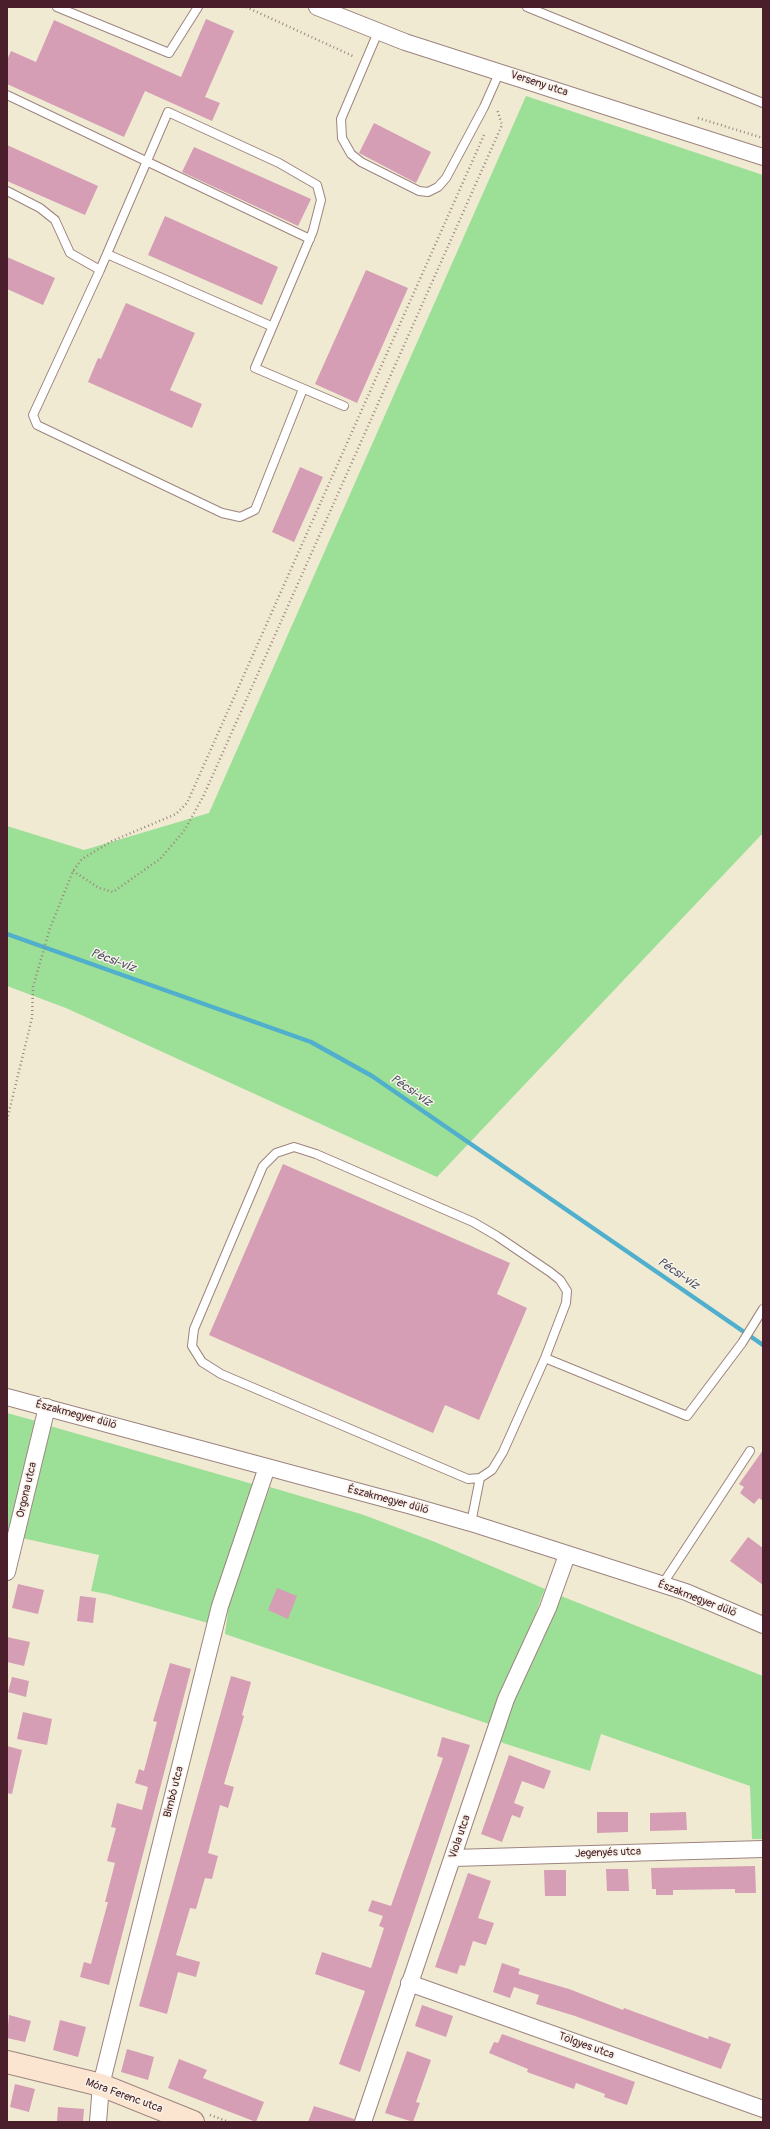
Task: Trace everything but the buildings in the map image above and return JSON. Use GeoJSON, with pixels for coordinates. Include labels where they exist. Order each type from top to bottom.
{"type":"FeatureCollection","features":[{"type":"Feature","properties":{"kind":"street","name":"Verseny utca"},"geometry":{"type":"LineString","coordinates":[[317,7],[378,32],[763,157]]}},
{"type":"Feature","properties":{"kind":"street","name":"Északmegyer dűlő"},"geometry":{"type":"LineString","coordinates":[[7,1397],[471,1523],[686,1592],[763,1625]]}},
{"type":"Feature","properties":{"kind":"street","name":"Orgona utca"},"geometry":{"type":"LineString","coordinates":[[7,1572],[46,1407]]}},
{"type":"Feature","properties":{"kind":"street","name":"Bimbó utca"},"geometry":{"type":"LineString","coordinates":[[98,2122],[100,2085],[220,1606],[268,1467]]}},
{"type":"Feature","properties":{"kind":"street","name":"Viola utca"},"geometry":{"type":"LineString","coordinates":[[363,2122],[506,1699],[548,1608],[567,1555]]}},
{"type":"Feature","properties":{"kind":"street","name":"Jegenyés utca"},"geometry":{"type":"LineString","coordinates":[[453,1858],[763,1849]]}},
{"type":"Feature","properties":{"kind":"street","name":"Tölgyes utca"},"geometry":{"type":"LineString","coordinates":[[409,1983],[763,2109]]}},
{"type":"Feature","properties":{"kind":"street","name":"Móra Ferenc utca"},"geometry":{"type":"LineString","coordinates":[[7,2062],[100,2085],[193,2122]]}},
{"type":"Feature","properties":{"kind":"lane"},"geometry":{"type":"LineString","coordinates":[[57,7],[169,53],[198,7]]}},
{"type":"Feature","properties":{"kind":"lane"},"geometry":{"type":"LineString","coordinates":[[527,7],[763,103]]}},
{"type":"Feature","properties":{"kind":"lane"},"geometry":{"type":"LineString","coordinates":[[378,32],[341,119],[342,138],[351,154],[361,162],[419,191],[428,192],[438,187],[446,178],[484,107],[500,71]]}},
{"type":"Feature","properties":{"kind":"lane"},"geometry":{"type":"LineString","coordinates":[[7,95],[310,239]]}},
{"type":"Feature","properties":{"kind":"lane"},"geometry":{"type":"LineString","coordinates":[[303,389],[255,510],[240,517],[222,513],[37,426],[33,415],[100,270],[168,112],[280,163],[317,185],[320,200],[310,239],[271,326],[255,368],[344,406]]}},
{"type":"Feature","properties":{"kind":"lane"},"geometry":{"type":"LineString","coordinates":[[7,191],[40,208],[55,220],[70,253],[100,270]]}},
{"type":"Feature","properties":{"kind":"lane"},"geometry":{"type":"LineString","coordinates":[[107,254],[271,326]]}},
{"type":"Feature","properties":{"kind":"lane"},"geometry":{"type":"LineString","coordinates":[[294,1147],[316,1154],[473,1222],[497,1236],[560,1280],[567,1290],[566,1303],[545,1358],[503,1452],[492,1470],[480,1478],[468,1478],[221,1374],[202,1362],[192,1346],[194,1329],[263,1166],[276,1153],[294,1147]]}},
{"type":"Feature","properties":{"kind":"lane"},"geometry":{"type":"LineString","coordinates":[[545,1358],[687,1416],[742,1344],[763,1309]]}},
{"type":"Feature","properties":{"kind":"lane"},"geometry":{"type":"LineString","coordinates":[[662,1584],[750,1451]]}},
{"type":"Feature","properties":{"kind":"lane"},"geometry":{"type":"LineString","coordinates":[[471,1523],[480,1478]]}},
{"type":"Feature","properties":{"kind":"path"},"geometry":{"type":"LineString","coordinates":[[246,7],[365,61]]}},
{"type":"Feature","properties":{"kind":"path"},"geometry":{"type":"LineString","coordinates":[[73,871],[99,888],[113,892],[160,859],[184,831],[203,797],[502,125],[496,107],[493,114]]}},
{"type":"Feature","properties":{"kind":"path"},"geometry":{"type":"LineString","coordinates":[[7,1120],[32,1018],[33,987],[50,928],[73,871],[82,859],[112,841],[176,814],[187,803],[485,133]]}},
{"type":"Feature","properties":{"kind":"green space"},"geometry":{"type":"Polygon","coordinates":[[[526,96],[763,175],[763,833],[437,1177],[66,1008],[7,986],[7,826],[84,850],[209,813],[526,96]]]}},
{"type":"Feature","properties":{"kind":"green space"},"geometry":{"type":"Polygon","coordinates":[[[7,1413],[36,1421],[7,1535],[7,1413]]]}},
{"type":"Feature","properties":{"kind":"green space"},"geometry":{"type":"Polygon","coordinates":[[[50,1426],[256,1485],[215,1625],[107,1594],[91,1591],[99,1555],[22,1538],[50,1426]]]}},
{"type":"Feature","properties":{"kind":"green space"},"geometry":{"type":"Polygon","coordinates":[[[270,1487],[364,1515],[435,1542],[545,1589],[492,1725],[225,1634],[229,1603],[270,1487]]]}},
{"type":"Feature","properties":{"kind":"green space"},"geometry":{"type":"Polygon","coordinates":[[[561,1596],[763,1676],[763,1839],[752,1839],[750,1786],[601,1734],[590,1771],[497,1741],[511,1705],[561,1596]]]}},
{"type":"Feature","properties":{"kind":"waterway","name":"Pécsi-víz"},"geometry":{"type":"LineString","coordinates":[[7,934],[311,1042],[372,1076],[763,1345]]}}]}
